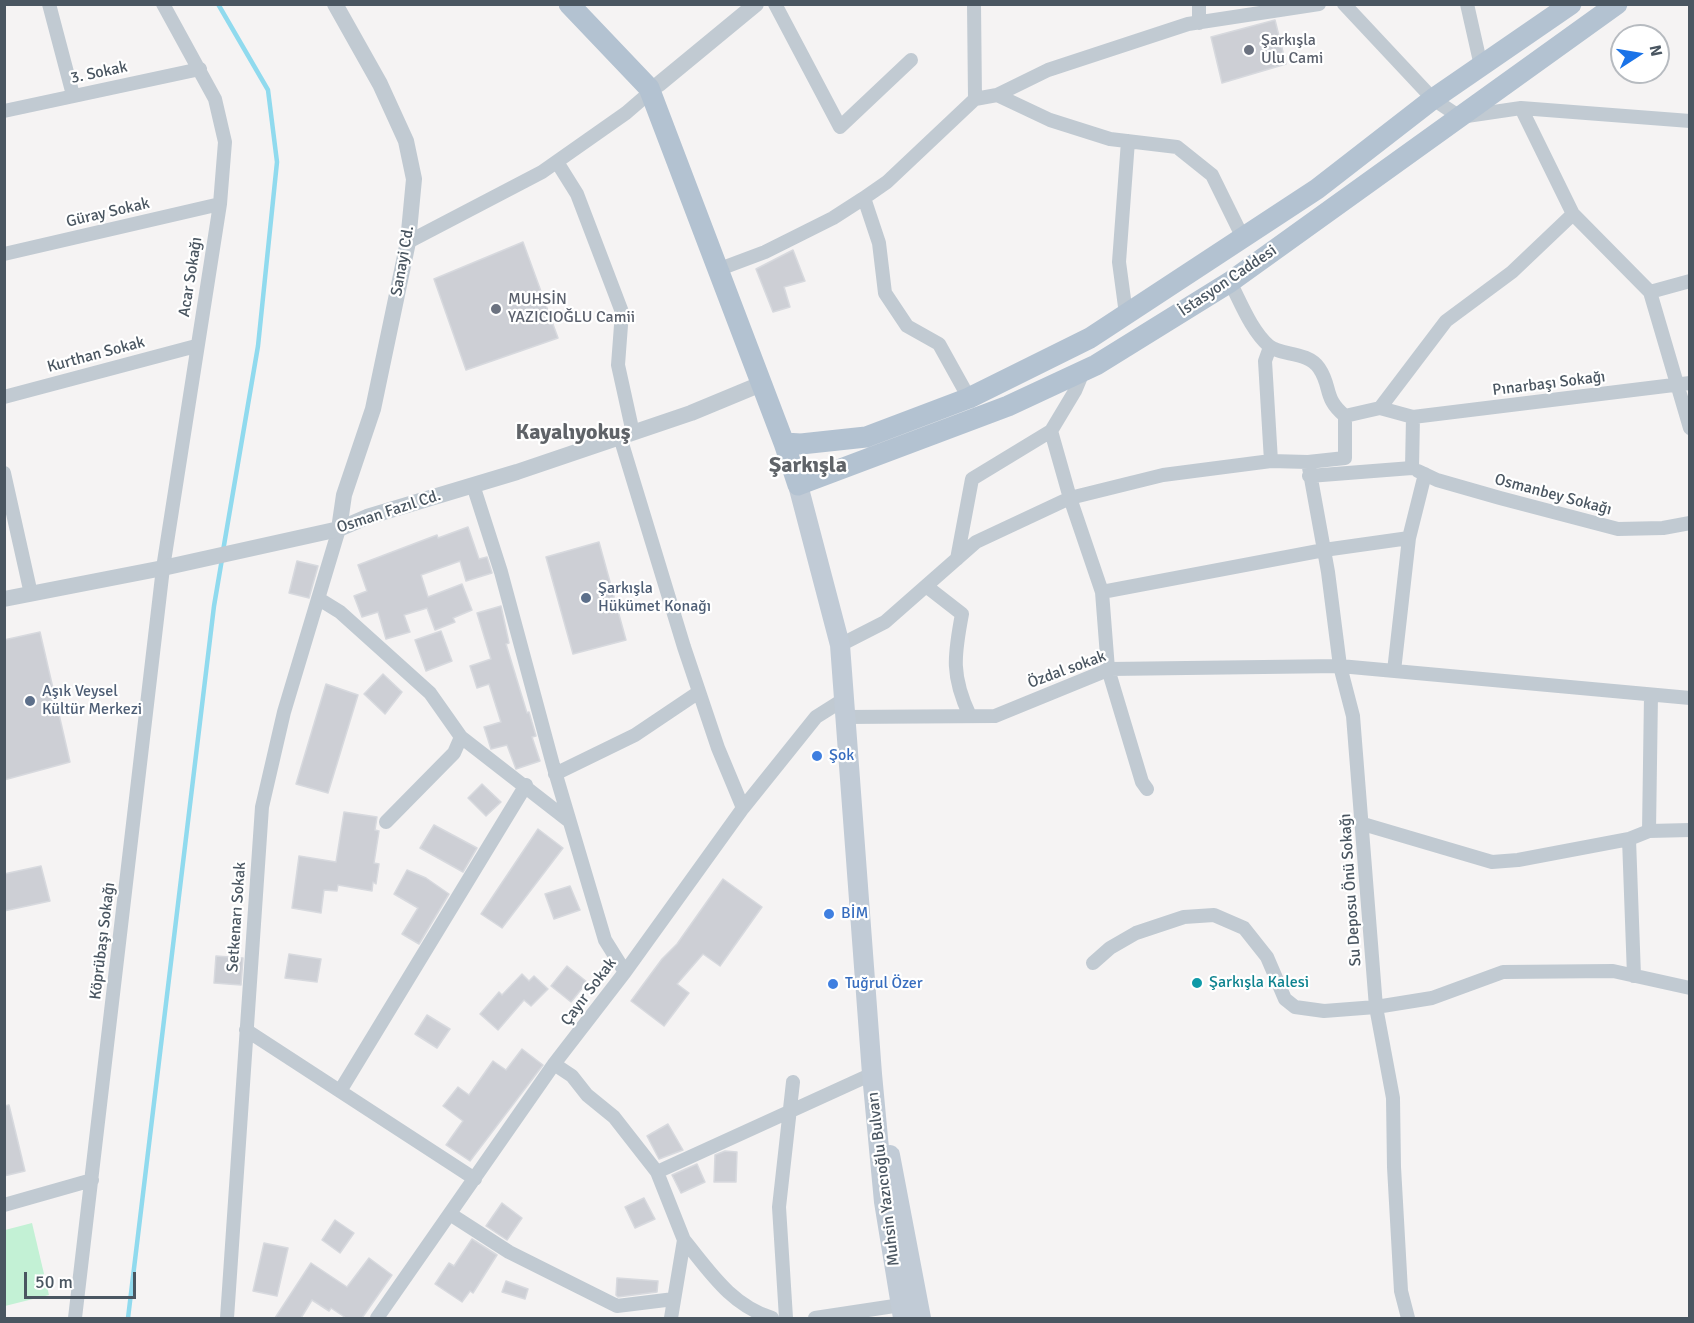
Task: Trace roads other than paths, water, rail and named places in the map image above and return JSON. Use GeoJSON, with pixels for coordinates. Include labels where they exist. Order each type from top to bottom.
{"type":"FeatureCollection","features":[{"type":"Feature","properties":{"kind":"main road"},"geometry":{"type":"LineString","coordinates":[[569,4],[654,88],[717,270],[798,485],[840,645],[872,1074]]}},
{"type":"Feature","properties":{"kind":"main road","name":"İstasyon Caddesi"},"geometry":{"type":"LineString","coordinates":[[784,443],[866,436],[969,399],[1090,338],[1317,189],[1433,99],[1571,4]]}},
{"type":"Feature","properties":{"kind":"main road","name":"İstasyon Caddesi"},"geometry":{"type":"LineString","coordinates":[[798,485],[1008,406],[1083,372],[1230,282],[1617,4]]}},
{"type":"Feature","properties":{"kind":"main road","name":"Muhsin Yazıcıoğlu Bulvarı"},"geometry":{"type":"LineString","coordinates":[[872,1074],[884,1202],[902,1312]]}},
{"type":"Feature","properties":{"kind":"main road","name":"Muhsin Yazıcıoğlu Bulvarı"},"geometry":{"type":"LineString","coordinates":[[872,1074],[895,1178],[921,1318]]}},
{"type":"Feature","properties":{"kind":"street"},"geometry":{"type":"LineString","coordinates":[[49,4],[73,95]]}},
{"type":"Feature","properties":{"kind":"street","name":"Acar Sokağı"},"geometry":{"type":"LineString","coordinates":[[163,4],[216,99],[225,142],[220,204],[196,346],[169,567]]}},
{"type":"Feature","properties":{"kind":"street","name":"Sanayi Cd."},"geometry":{"type":"LineString","coordinates":[[335,4],[380,84],[406,141],[414,179],[408,242],[373,409],[345,495],[339,529]]}},
{"type":"Feature","properties":{"kind":"street"},"geometry":{"type":"LineString","coordinates":[[408,242],[557,162],[626,113],[756,4]]}},
{"type":"Feature","properties":{"kind":"street"},"geometry":{"type":"LineString","coordinates":[[775,4],[840,127],[911,60]]}},
{"type":"Feature","properties":{"kind":"street"},"geometry":{"type":"LineString","coordinates":[[974,4],[975,99]]}},
{"type":"Feature","properties":{"kind":"street"},"geometry":{"type":"LineString","coordinates":[[1199,4],[1199,23]]}},
{"type":"Feature","properties":{"kind":"street"},"geometry":{"type":"LineString","coordinates":[[717,270],[765,252],[833,218],[864,198],[887,182],[975,99],[997,95],[1048,70],[1199,23],[1319,4]]}},
{"type":"Feature","properties":{"kind":"street"},"geometry":{"type":"LineString","coordinates":[[1344,4],[1433,99],[1460,117],[1521,108],[1689,121]]}},
{"type":"Feature","properties":{"kind":"street"},"geometry":{"type":"LineString","coordinates":[[1467,4],[1481,66]]}},
{"type":"Feature","properties":{"kind":"street","name":"3. Sokak"},"geometry":{"type":"LineString","coordinates":[[4,111],[201,69]]}},
{"type":"Feature","properties":{"kind":"street"},"geometry":{"type":"LineString","coordinates":[[997,95],[1050,120],[1110,139],[1177,147],[1212,175],[1243,238]]}},
{"type":"Feature","properties":{"kind":"street"},"geometry":{"type":"LineString","coordinates":[[1521,108],[1573,214],[1650,292],[1683,384],[1689,428]]}},
{"type":"Feature","properties":{"kind":"street"},"geometry":{"type":"LineString","coordinates":[[1126,314],[1119,262],[1128,141]]}},
{"type":"Feature","properties":{"kind":"street"},"geometry":{"type":"LineString","coordinates":[[557,162],[577,194],[622,312],[618,365],[626,435],[624,457],[699,692],[718,748],[743,808]]}},
{"type":"Feature","properties":{"kind":"street"},"geometry":{"type":"LineString","coordinates":[[864,198],[879,243],[885,293],[908,326],[939,344],[969,399]]}},
{"type":"Feature","properties":{"kind":"street","name":"Güray Sokak"},"geometry":{"type":"LineString","coordinates":[[4,254],[220,204]]}},
{"type":"Feature","properties":{"kind":"street"},"geometry":{"type":"LineString","coordinates":[[1380,408],[1446,321],[1512,272],[1573,214]]}},
{"type":"Feature","properties":{"kind":"street"},"geometry":{"type":"LineString","coordinates":[[1650,292],[1689,281]]}},
{"type":"Feature","properties":{"kind":"street"},"geometry":{"type":"LineString","coordinates":[[1230,282],[1254,328],[1270,347],[1296,353],[1319,368],[1332,406],[1345,416]]}},
{"type":"Feature","properties":{"kind":"street","name":"Kurthan Sokak"},"geometry":{"type":"LineString","coordinates":[[4,397],[196,346]]}},
{"type":"Feature","properties":{"kind":"street"},"geometry":{"type":"LineString","coordinates":[[1270,347],[1265,361],[1271,461]]}},
{"type":"Feature","properties":{"kind":"street"},"geometry":{"type":"LineString","coordinates":[[957,559],[972,479],[1051,431],[1075,391],[1083,372]]}},
{"type":"Feature","properties":{"kind":"street","name":"Osman Fazıl Cd."},"geometry":{"type":"LineString","coordinates":[[4,599],[169,567],[339,529],[367,517],[473,485],[691,413],[761,384]]}},
{"type":"Feature","properties":{"kind":"street","name":"Pınarbaşı Sokağı"},"geometry":{"type":"LineString","coordinates":[[1413,417],[1683,384]]}},
{"type":"Feature","properties":{"kind":"street"},"geometry":{"type":"LineString","coordinates":[[1345,416],[1380,408],[1413,417],[1419,471],[1394,671]]}},
{"type":"Feature","properties":{"kind":"street"},"geometry":{"type":"LineString","coordinates":[[1309,469],[1344,458],[1345,416]]}},
{"type":"Feature","properties":{"kind":"street"},"geometry":{"type":"LineString","coordinates":[[1051,431],[1070,498],[1102,592],[1108,669],[1142,782],[1147,789]]}},
{"type":"Feature","properties":{"kind":"street"},"geometry":{"type":"LineString","coordinates":[[840,645],[885,622],[976,542],[1070,498],[1163,475],[1271,461],[1309,469],[1419,471]]}},
{"type":"Feature","properties":{"kind":"street","name":"Su Deposu Önü Sokağı"},"geometry":{"type":"LineString","coordinates":[[1309,469],[1324,550],[1340,666],[1353,716],[1363,824],[1365,888],[1377,1007],[1393,1098],[1394,1167],[1401,1291],[1408,1318]]}},
{"type":"Feature","properties":{"kind":"street","name":"Osmanbey Sokağı"},"geometry":{"type":"LineString","coordinates":[[1419,471],[1500,498],[1618,529],[1663,528],[1689,524]]}},
{"type":"Feature","properties":{"kind":"street"},"geometry":{"type":"LineString","coordinates":[[4,473],[31,594]]}},
{"type":"Feature","properties":{"kind":"street"},"geometry":{"type":"LineString","coordinates":[[473,485],[501,572],[555,774],[605,940],[625,972]]}},
{"type":"Feature","properties":{"kind":"street","name":"Setkenarı Sokak"},"geometry":{"type":"LineString","coordinates":[[227,1318],[262,807],[284,712],[339,529]]}},
{"type":"Feature","properties":{"kind":"street"},"geometry":{"type":"LineString","coordinates":[[1102,592],[1324,550],[1409,538]]}},
{"type":"Feature","properties":{"kind":"street","name":"Köprübaşı Sokağı"},"geometry":{"type":"LineString","coordinates":[[75,1318],[169,567]]}},
{"type":"Feature","properties":{"kind":"street"},"geometry":{"type":"LineString","coordinates":[[926,586],[962,614],[954,658],[959,694],[970,716]]}},
{"type":"Feature","properties":{"kind":"street"},"geometry":{"type":"LineString","coordinates":[[319,599],[340,612],[430,693],[461,737],[570,821]]}},
{"type":"Feature","properties":{"kind":"street","name":"Özdal sokak"},"geometry":{"type":"LineString","coordinates":[[844,708],[995,716],[1108,669],[1340,666],[1689,698]]}},
{"type":"Feature","properties":{"kind":"street"},"geometry":{"type":"LineString","coordinates":[[555,774],[634,735],[699,692]]}},
{"type":"Feature","properties":{"kind":"street"},"geometry":{"type":"LineString","coordinates":[[1649,831],[1651,696]]}},
{"type":"Feature","properties":{"kind":"street","name":"Çayır Sokak"},"geometry":{"type":"LineString","coordinates":[[377,1318],[554,1064],[625,972],[743,808],[816,717],[844,708]]}},
{"type":"Feature","properties":{"kind":"street"},"geometry":{"type":"LineString","coordinates":[[386,822],[454,753],[461,737]]}},
{"type":"Feature","properties":{"kind":"street"},"geometry":{"type":"LineString","coordinates":[[340,1090],[526,785]]}},
{"type":"Feature","properties":{"kind":"street"},"geometry":{"type":"LineString","coordinates":[[1363,824],[1492,862],[1518,860],[1629,840],[1649,831],[1689,830]]}},
{"type":"Feature","properties":{"kind":"street"},"geometry":{"type":"LineString","coordinates":[[1629,840],[1634,976]]}},
{"type":"Feature","properties":{"kind":"street"},"geometry":{"type":"LineString","coordinates":[[1093,963],[1110,948],[1136,933],[1184,917],[1214,915],[1244,928],[1267,957],[1285,999],[1295,1007],[1324,1011],[1377,1007],[1432,998],[1503,972],[1613,971],[1689,988]]}},
{"type":"Feature","properties":{"kind":"street"},"geometry":{"type":"LineString","coordinates":[[246,1030],[475,1179]]}},
{"type":"Feature","properties":{"kind":"street"},"geometry":{"type":"LineString","coordinates":[[554,1064],[572,1076],[587,1095],[614,1117],[657,1172],[684,1240],[727,1290],[750,1311],[772,1318]]}},
{"type":"Feature","properties":{"kind":"street"},"geometry":{"type":"LineString","coordinates":[[657,1172],[872,1074]]}},
{"type":"Feature","properties":{"kind":"street"},"geometry":{"type":"LineString","coordinates":[[786,1318],[779,1207],[788,1111],[793,1083]]}},
{"type":"Feature","properties":{"kind":"street"},"geometry":{"type":"LineString","coordinates":[[4,1205],[92,1180]]}},
{"type":"Feature","properties":{"kind":"street"},"geometry":{"type":"LineString","coordinates":[[450,1214],[508,1252],[617,1306],[675,1299]]}},
{"type":"Feature","properties":{"kind":"street"},"geometry":{"type":"LineString","coordinates":[[671,1318],[684,1240]]}},
{"type":"Feature","properties":{"kind":"street"},"geometry":{"type":"LineString","coordinates":[[815,1318],[902,1312]]}},
{"type":"Feature","properties":{"kind":"waterway"},"geometry":{"type":"LineString","coordinates":[[218,4],[268,90],[277,162],[258,346],[223,551]]}},
{"type":"Feature","properties":{"kind":"waterway"},"geometry":{"type":"LineString","coordinates":[[128,1318],[214,606],[222,559]]}},
{"type":"Feature","properties":{"kind":"place","name":"Şarkışla Ulu Cami"},"geometry":{"type":"Point","coordinates":[1249,50]}},
{"type":"Feature","properties":{"kind":"place","name":"MUHSİN YAZICIOĞLU Camii"},"geometry":{"type":"Point","coordinates":[496,309]}},
{"type":"Feature","properties":{"kind":"place","name":"Şarkışla Hükümet Konağı"},"geometry":{"type":"Point","coordinates":[586,598]}},
{"type":"Feature","properties":{"kind":"place","name":"Aşık Veysel Kültür Merkezi"},"geometry":{"type":"Point","coordinates":[30,701]}},
{"type":"Feature","properties":{"kind":"place","name":"Şok"},"geometry":{"type":"Point","coordinates":[817,756]}},
{"type":"Feature","properties":{"kind":"place","name":"BİM"},"geometry":{"type":"Point","coordinates":[829,914]}},
{"type":"Feature","properties":{"kind":"place","name":"Şarkışla Kalesi"},"geometry":{"type":"Point","coordinates":[1197,983]}},
{"type":"Feature","properties":{"kind":"place","name":"Tuğrul Özer"},"geometry":{"type":"Point","coordinates":[833,984]}},
{"type":"Feature","properties":{"kind":"district","name":"Kayalıyokuş"},"geometry":{"type":"Point","coordinates":[573,433]}},
{"type":"Feature","properties":{"kind":"district","name":"Şarkışla"},"geometry":{"type":"Point","coordinates":[808,466]}}]}
